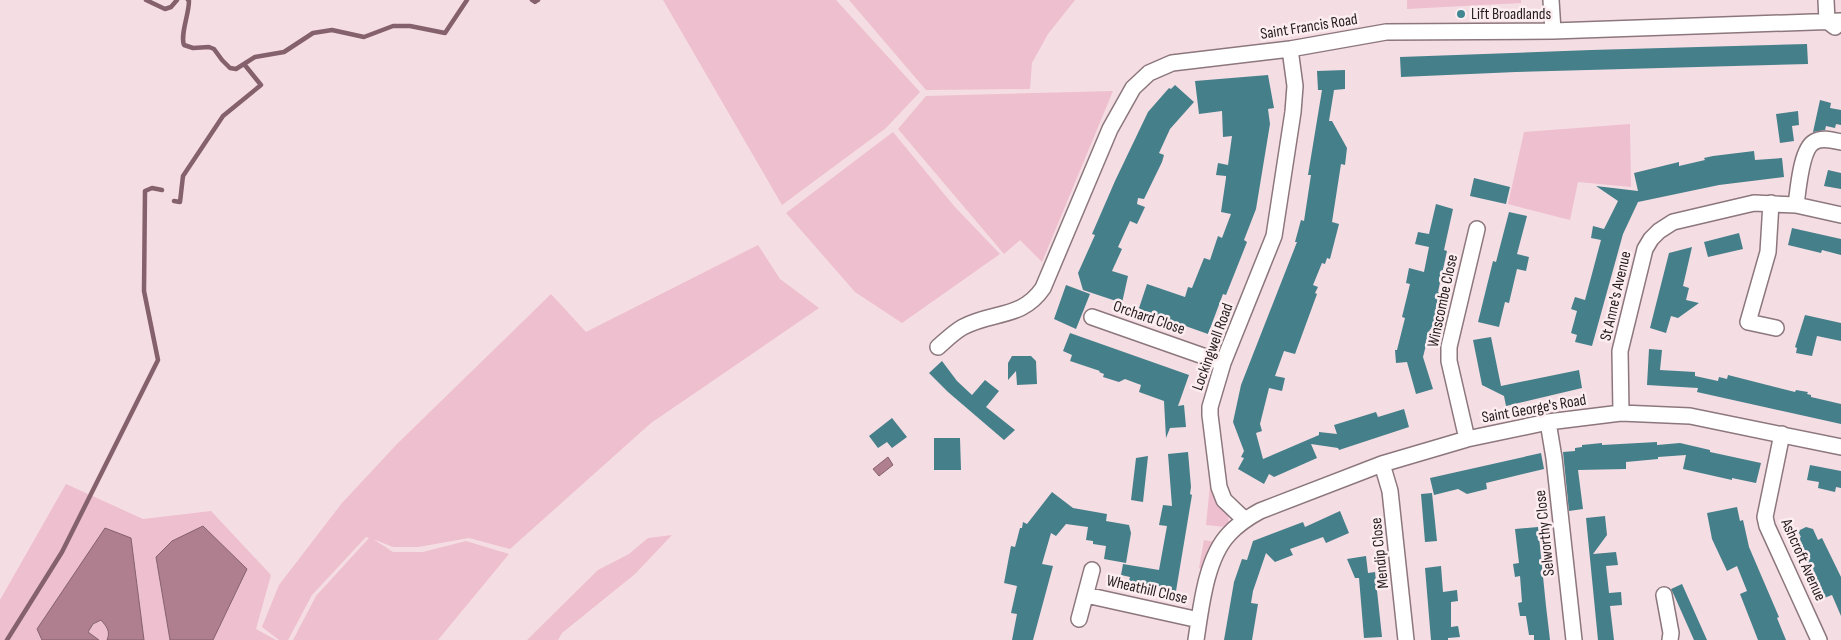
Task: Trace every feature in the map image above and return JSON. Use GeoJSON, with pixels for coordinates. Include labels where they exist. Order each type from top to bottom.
{"type":"FeatureCollection","features":[{"type":"Feature","properties":{"kind":"street"},"geometry":{"type":"LineString","coordinates":[[1551,0],[1553,31]]}},
{"type":"Feature","properties":{"kind":"street"},"geometry":{"type":"LineString","coordinates":[[1826,0],[1834,21],[1838,29],[1841,30]]}},
{"type":"Feature","properties":{"kind":"street","name":"Saint Francis Road"},"geometry":{"type":"LineString","coordinates":[[938,347],[962,328],[982,319],[1023,308],[1035,299],[1043,288],[1110,129],[1133,88],[1149,73],[1172,63],[1290,49],[1386,32],[1553,31],[1834,21]]}},
{"type":"Feature","properties":{"kind":"street","name":"Lockingwell Road"},"geometry":{"type":"LineString","coordinates":[[1245,520],[1224,500],[1219,487],[1210,407],[1223,363],[1274,236],[1293,112],[1294,86],[1290,49]]}},
{"type":"Feature","properties":{"kind":"street"},"geometry":{"type":"LineString","coordinates":[[1796,205],[1802,167],[1807,150],[1812,142],[1822,139],[1841,142]]}},
{"type":"Feature","properties":{"kind":"street","name":"St Anne's Avenue"},"geometry":{"type":"LineString","coordinates":[[1621,413],[1620,351],[1645,249],[1651,238],[1659,230],[1673,222],[1754,203],[1796,205],[1841,215]]}},
{"type":"Feature","properties":{"kind":"street"},"geometry":{"type":"LineString","coordinates":[[1771,203],[1768,252],[1748,322],[1776,328]]}},
{"type":"Feature","properties":{"kind":"street","name":"Winscombe Close"},"geometry":{"type":"LineString","coordinates":[[1467,439],[1449,361],[1449,347],[1477,228]]}},
{"type":"Feature","properties":{"kind":"street","name":"Orchard Close"},"geometry":{"type":"LineString","coordinates":[[1092,317],[1223,363]]}},
{"type":"Feature","properties":{"kind":"street","name":"Saint George's Road"},"geometry":{"type":"LineString","coordinates":[[1245,520],[1260,511],[1382,464],[1467,439],[1548,422],[1621,413],[1690,416],[1841,448]]}},
{"type":"Feature","properties":{"kind":"street","name":"Selworthy Close"},"geometry":{"type":"LineString","coordinates":[[1548,422],[1554,458],[1574,640]]}},
{"type":"Feature","properties":{"kind":"street","name":"Ashcroft Avenue"},"geometry":{"type":"LineString","coordinates":[[1782,434],[1766,517],[1768,526],[1819,640]]}},
{"type":"Feature","properties":{"kind":"street","name":"Mendip Close"},"geometry":{"type":"LineString","coordinates":[[1382,464],[1390,491],[1406,640]]}},
{"type":"Feature","properties":{"kind":"street"},"geometry":{"type":"LineString","coordinates":[[1196,640],[1212,559],[1229,534],[1245,520]]}},
{"type":"Feature","properties":{"kind":"street","name":"Wheathill Close"},"geometry":{"type":"LineString","coordinates":[[1079,619],[1092,570]]}},
{"type":"Feature","properties":{"kind":"street","name":"Wheathill Close"},"geometry":{"type":"LineString","coordinates":[[1086,595],[1199,620]]}},
{"type":"Feature","properties":{"kind":"street"},"geometry":{"type":"LineString","coordinates":[[1664,596],[1671,632],[1670,640]]}},
{"type":"Feature","properties":{"kind":"shaded area"},"geometry":{"type":"Polygon","coordinates":[[[663,0],[836,0],[920,92],[886,128],[782,205],[663,0]]]}},
{"type":"Feature","properties":{"kind":"shaded area"},"geometry":{"type":"Polygon","coordinates":[[[849,0],[1075,0],[1048,34],[1032,63],[1030,89],[926,90],[849,0]]]}},
{"type":"Feature","properties":{"kind":"shaded area"},"geometry":{"type":"Polygon","coordinates":[[[1407,0],[1521,0],[1521,3],[1407,9],[1407,0]]]}},
{"type":"Feature","properties":{"kind":"shaded area"},"geometry":{"type":"Polygon","coordinates":[[[1113,91],[1042,262],[1020,240],[1004,254],[898,129],[926,96],[1113,91]]]}},
{"type":"Feature","properties":{"kind":"shaded area"},"geometry":{"type":"Polygon","coordinates":[[[1630,124],[1631,187],[1578,182],[1570,220],[1508,204],[1524,132],[1630,124]]]}},
{"type":"Feature","properties":{"kind":"shaded area"},"geometry":{"type":"Polygon","coordinates":[[[893,132],[954,206],[1000,254],[902,323],[855,292],[786,213],[893,132]]]}},
{"type":"Feature","properties":{"kind":"shaded area"},"geometry":{"type":"Polygon","coordinates":[[[758,245],[780,279],[819,308],[651,423],[510,549],[469,538],[418,547],[393,547],[373,539],[393,552],[423,552],[466,541],[509,554],[438,640],[293,640],[316,596],[369,538],[366,537],[312,595],[288,640],[279,640],[262,627],[279,585],[342,503],[397,444],[551,294],[586,332],[758,245]]]}},
{"type":"Feature","properties":{"kind":"shaded area"},"geometry":{"type":"Polygon","coordinates":[[[888,457],[893,465],[879,476],[873,469],[888,457]]]}},
{"type":"Feature","properties":{"kind":"shaded area"},"geometry":{"type":"Polygon","coordinates":[[[66,484],[143,519],[211,511],[271,575],[256,629],[276,640],[213,640],[247,569],[203,526],[172,541],[156,557],[170,640],[144,640],[131,538],[37,629],[42,640],[0,640],[0,600],[66,484]]]}},
{"type":"Feature","properties":{"kind":"shaded area"},"geometry":{"type":"Polygon","coordinates":[[[1210,485],[1213,485],[1228,513],[1229,523],[1225,527],[1206,525],[1210,485]]]}},
{"type":"Feature","properties":{"kind":"shaded area"},"geometry":{"type":"Polygon","coordinates":[[[203,526],[247,569],[213,640],[170,640],[156,557],[172,541],[203,526]]]}},
{"type":"Feature","properties":{"kind":"shaded area"},"geometry":{"type":"Polygon","coordinates":[[[105,528],[131,538],[144,640],[107,640],[108,631],[101,620],[93,624],[88,632],[99,640],[42,640],[37,629],[105,528]]]}},
{"type":"Feature","properties":{"kind":"shaded area"},"geometry":{"type":"Polygon","coordinates":[[[672,535],[635,574],[562,633],[558,640],[527,640],[598,570],[629,554],[648,538],[672,535]]]}},
{"type":"Feature","properties":{"kind":"shaded area"},"geometry":{"type":"Polygon","coordinates":[[[1204,540],[1215,542],[1202,569],[1199,568],[1204,540]]]}},
{"type":"Feature","properties":{"kind":"shaded area"},"geometry":{"type":"Polygon","coordinates":[[[101,620],[108,631],[107,640],[99,640],[88,632],[93,625],[101,620]]]}},
{"type":"Feature","properties":{"kind":"building"},"geometry":{"type":"Polygon","coordinates":[[[1807,44],[1808,64],[1401,77],[1400,57],[1807,44]]]}},
{"type":"Feature","properties":{"kind":"building"},"geometry":{"type":"Polygon","coordinates":[[[1345,70],[1345,89],[1334,90],[1329,121],[1332,121],[1347,148],[1345,165],[1341,164],[1332,222],[1339,224],[1330,259],[1327,258],[1325,264],[1322,263],[1313,285],[1318,287],[1315,293],[1317,294],[1295,354],[1284,351],[1275,376],[1285,378],[1282,391],[1269,388],[1260,424],[1262,431],[1256,433],[1263,459],[1319,435],[1319,432],[1337,434],[1334,425],[1376,412],[1378,417],[1404,409],[1409,427],[1339,450],[1338,448],[1311,444],[1317,458],[1274,477],[1269,474],[1264,484],[1238,469],[1244,458],[1241,457],[1244,451],[1233,422],[1241,385],[1297,242],[1295,242],[1301,220],[1304,221],[1311,175],[1308,175],[1322,90],[1318,90],[1317,71],[1345,70]]]}},
{"type":"Feature","properties":{"kind":"building"},"geometry":{"type":"Polygon","coordinates":[[[1268,75],[1274,108],[1268,109],[1270,124],[1256,209],[1244,240],[1247,242],[1226,295],[1223,294],[1208,334],[1143,311],[1139,308],[1147,284],[1185,297],[1188,287],[1192,288],[1204,258],[1210,260],[1218,236],[1222,238],[1231,214],[1221,212],[1226,176],[1216,175],[1218,163],[1228,165],[1232,136],[1223,137],[1222,111],[1199,114],[1195,81],[1268,75]]]}},
{"type":"Feature","properties":{"kind":"building"},"geometry":{"type":"Polygon","coordinates":[[[1175,85],[1194,102],[1170,129],[1159,153],[1164,155],[1162,162],[1144,199],[1138,198],[1137,204],[1145,207],[1137,224],[1130,221],[1118,247],[1122,249],[1112,271],[1128,276],[1122,303],[1083,290],[1078,273],[1095,235],[1092,234],[1115,181],[1148,112],[1169,88],[1171,89],[1175,85]]]}},
{"type":"Feature","properties":{"kind":"building"},"geometry":{"type":"Polygon","coordinates":[[[1820,100],[1831,103],[1830,108],[1841,110],[1841,125],[1836,124],[1835,128],[1826,126],[1825,130],[1813,132],[1820,100]]]}},
{"type":"Feature","properties":{"kind":"building"},"geometry":{"type":"Polygon","coordinates":[[[1798,111],[1799,125],[1792,126],[1794,141],[1780,143],[1776,114],[1798,111]]]}},
{"type":"Feature","properties":{"kind":"building"},"geometry":{"type":"Polygon","coordinates":[[[1754,151],[1755,160],[1782,158],[1784,177],[1719,185],[1638,202],[1623,234],[1592,346],[1575,342],[1577,335],[1571,333],[1577,311],[1571,309],[1575,297],[1585,300],[1601,240],[1591,238],[1593,226],[1604,229],[1618,201],[1596,186],[1638,191],[1634,173],[1679,162],[1679,166],[1705,160],[1704,158],[1713,156],[1754,151]]]}},
{"type":"Feature","properties":{"kind":"building"},"geometry":{"type":"Polygon","coordinates":[[[1828,170],[1841,173],[1841,189],[1824,186],[1828,170]]]}},
{"type":"Feature","properties":{"kind":"building"},"geometry":{"type":"Polygon","coordinates":[[[1474,178],[1510,187],[1506,204],[1470,196],[1474,178]]]}},
{"type":"Feature","properties":{"kind":"building"},"geometry":{"type":"Polygon","coordinates":[[[1436,204],[1453,209],[1444,250],[1447,251],[1438,292],[1440,293],[1436,306],[1438,306],[1423,357],[1433,389],[1416,394],[1407,362],[1396,363],[1395,350],[1397,350],[1405,318],[1402,317],[1410,284],[1406,283],[1409,268],[1424,272],[1429,247],[1415,244],[1418,232],[1429,234],[1436,204]]]}},
{"type":"Feature","properties":{"kind":"building"},"geometry":{"type":"Polygon","coordinates":[[[1509,212],[1527,216],[1517,254],[1529,257],[1526,271],[1517,269],[1509,303],[1505,302],[1499,327],[1478,322],[1493,261],[1496,262],[1509,212]]]}},
{"type":"Feature","properties":{"kind":"building"},"geometry":{"type":"Polygon","coordinates":[[[1792,228],[1841,239],[1841,255],[1822,250],[1821,253],[1788,245],[1792,228]]]}},
{"type":"Feature","properties":{"kind":"building"},"geometry":{"type":"Polygon","coordinates":[[[1739,233],[1743,249],[1708,257],[1704,242],[1739,233]]]}},
{"type":"Feature","properties":{"kind":"building"},"geometry":{"type":"Polygon","coordinates":[[[1692,247],[1683,286],[1689,288],[1686,300],[1699,303],[1678,318],[1671,316],[1666,333],[1650,328],[1669,253],[1692,247]]]}},
{"type":"Feature","properties":{"kind":"building"},"geometry":{"type":"Polygon","coordinates":[[[1066,285],[1090,294],[1076,329],[1054,319],[1066,285]]]}},
{"type":"Feature","properties":{"kind":"building"},"geometry":{"type":"Polygon","coordinates":[[[1805,315],[1841,323],[1841,341],[1817,336],[1812,356],[1796,353],[1797,348],[1795,347],[1805,315]]]}},
{"type":"Feature","properties":{"kind":"building"},"geometry":{"type":"Polygon","coordinates":[[[1070,333],[1189,375],[1178,406],[1184,405],[1186,427],[1170,428],[1166,438],[1164,401],[1139,392],[1141,385],[1125,379],[1119,382],[1103,377],[1104,374],[1100,371],[1070,361],[1072,355],[1063,351],[1070,333]]]}},
{"type":"Feature","properties":{"kind":"building"},"geometry":{"type":"Polygon","coordinates":[[[1491,337],[1501,386],[1579,370],[1582,388],[1506,406],[1504,396],[1482,385],[1473,340],[1491,337]]]}},
{"type":"Feature","properties":{"kind":"building"},"geometry":{"type":"Polygon","coordinates":[[[1649,349],[1662,350],[1660,370],[1695,372],[1695,376],[1718,381],[1719,377],[1727,379],[1728,375],[1795,392],[1796,390],[1808,392],[1807,394],[1811,395],[1811,397],[1841,404],[1841,424],[1697,392],[1698,388],[1647,385],[1649,349]]]}},
{"type":"Feature","properties":{"kind":"building"},"geometry":{"type":"Polygon","coordinates":[[[1012,356],[1031,356],[1036,361],[1037,384],[1017,385],[1016,371],[1008,380],[1008,363],[1012,356]]]}},
{"type":"Feature","properties":{"kind":"building"},"geometry":{"type":"Polygon","coordinates":[[[942,361],[957,381],[972,395],[985,380],[999,391],[986,407],[1015,430],[1004,440],[948,392],[929,373],[942,361]]]}},
{"type":"Feature","properties":{"kind":"building"},"geometry":{"type":"Polygon","coordinates":[[[892,418],[907,437],[892,448],[887,442],[878,448],[869,436],[892,418]]]}},
{"type":"Feature","properties":{"kind":"building"},"geometry":{"type":"Polygon","coordinates":[[[934,438],[960,438],[961,470],[934,470],[934,438]]]}},
{"type":"Feature","properties":{"kind":"building"},"geometry":{"type":"Polygon","coordinates":[[[1657,442],[1657,445],[1680,443],[1710,450],[1710,452],[1761,463],[1756,483],[1732,478],[1732,480],[1683,469],[1686,455],[1658,457],[1658,459],[1626,462],[1626,469],[1578,470],[1583,509],[1569,511],[1563,452],[1575,451],[1575,448],[1582,447],[1582,445],[1657,442]]]}},
{"type":"Feature","properties":{"kind":"building"},"geometry":{"type":"Polygon","coordinates":[[[1188,452],[1190,494],[1192,495],[1176,591],[1129,581],[1130,577],[1121,575],[1123,564],[1159,570],[1167,526],[1159,525],[1163,505],[1172,506],[1168,454],[1188,452]]]}},
{"type":"Feature","properties":{"kind":"building"},"geometry":{"type":"Polygon","coordinates":[[[1541,453],[1544,469],[1486,483],[1487,489],[1467,494],[1458,489],[1434,495],[1430,478],[1541,453]]]}},
{"type":"Feature","properties":{"kind":"building"},"geometry":{"type":"Polygon","coordinates":[[[1148,456],[1143,502],[1131,500],[1136,458],[1148,456]]]}},
{"type":"Feature","properties":{"kind":"building"},"geometry":{"type":"Polygon","coordinates":[[[1810,465],[1841,471],[1841,488],[1836,487],[1835,492],[1818,488],[1819,482],[1807,480],[1810,465]]]}},
{"type":"Feature","properties":{"kind":"building"},"geometry":{"type":"Polygon","coordinates":[[[1052,492],[1073,508],[1107,514],[1106,521],[1129,525],[1131,533],[1126,563],[1104,559],[1106,546],[1093,544],[1093,541],[1086,540],[1088,527],[1066,524],[1056,536],[1051,533],[1042,564],[1053,566],[1033,640],[1012,640],[1017,614],[1011,613],[1017,586],[1004,583],[1011,546],[1015,547],[1023,522],[1027,524],[1052,492]]]}},
{"type":"Feature","properties":{"kind":"building"},"geometry":{"type":"Polygon","coordinates":[[[1432,493],[1437,541],[1425,542],[1421,494],[1432,493]]]}},
{"type":"Feature","properties":{"kind":"building"},"geometry":{"type":"Polygon","coordinates":[[[1737,507],[1740,521],[1743,520],[1749,547],[1779,617],[1777,618],[1786,640],[1758,640],[1740,594],[1747,591],[1737,566],[1727,571],[1712,539],[1707,513],[1737,507]]]}},
{"type":"Feature","properties":{"kind":"building"},"geometry":{"type":"Polygon","coordinates":[[[1340,511],[1349,533],[1326,543],[1323,537],[1290,549],[1293,555],[1275,562],[1266,553],[1253,591],[1251,603],[1258,604],[1252,640],[1224,640],[1234,582],[1242,559],[1247,560],[1253,541],[1303,522],[1305,527],[1340,511]]]}},
{"type":"Feature","properties":{"kind":"building"},"geometry":{"type":"Polygon","coordinates":[[[1605,516],[1607,535],[1593,554],[1616,552],[1618,565],[1606,566],[1609,593],[1621,592],[1622,605],[1610,606],[1614,640],[1598,640],[1586,518],[1605,516]]]}},
{"type":"Feature","properties":{"kind":"building"},"geometry":{"type":"Polygon","coordinates":[[[1538,527],[1550,640],[1534,640],[1534,635],[1529,635],[1526,616],[1520,616],[1518,603],[1522,602],[1520,576],[1515,577],[1513,564],[1519,563],[1515,529],[1538,527]]]}},
{"type":"Feature","properties":{"kind":"building"},"geometry":{"type":"Polygon","coordinates":[[[1806,527],[1813,529],[1818,540],[1822,538],[1841,577],[1841,616],[1832,595],[1824,598],[1798,541],[1801,537],[1798,531],[1806,527]]]}},
{"type":"Feature","properties":{"kind":"building"},"geometry":{"type":"Polygon","coordinates":[[[1366,556],[1368,573],[1375,572],[1382,637],[1364,638],[1359,578],[1355,578],[1347,559],[1366,556]]]}},
{"type":"Feature","properties":{"kind":"building"},"geometry":{"type":"Polygon","coordinates":[[[1441,566],[1443,592],[1457,590],[1458,601],[1451,602],[1451,627],[1458,626],[1460,637],[1448,638],[1448,640],[1431,640],[1425,568],[1441,566]]]}},
{"type":"Feature","properties":{"kind":"building"},"geometry":{"type":"Polygon","coordinates":[[[1682,584],[1707,640],[1694,640],[1671,589],[1682,584]]]}},
{"type":"Feature","properties":{"kind":"waterway"},"geometry":{"type":"LineString","coordinates":[[146,0],[165,9],[171,7],[177,0]]}},
{"type":"Feature","properties":{"kind":"waterway"},"geometry":{"type":"LineString","coordinates":[[188,0],[189,6],[183,36],[184,45],[193,48],[209,47],[214,49],[230,68],[236,69],[255,57],[284,52],[313,33],[332,30],[364,37],[393,26],[410,26],[445,33],[467,0]]}},
{"type":"Feature","properties":{"kind":"waterway"},"geometry":{"type":"LineString","coordinates":[[532,0],[535,2],[538,0]]}},
{"type":"Feature","properties":{"kind":"waterway"},"geometry":{"type":"LineString","coordinates":[[174,201],[180,202],[183,176],[223,116],[261,85],[244,64]]}},
{"type":"Feature","properties":{"kind":"waterway"},"geometry":{"type":"LineString","coordinates":[[7,640],[62,552],[158,360],[144,291],[145,191],[152,188],[162,190]]}},
{"type":"Feature","properties":{"kind":"place","name":"Lift Broadlands"},"geometry":{"type":"Point","coordinates":[1461,14]}}]}
